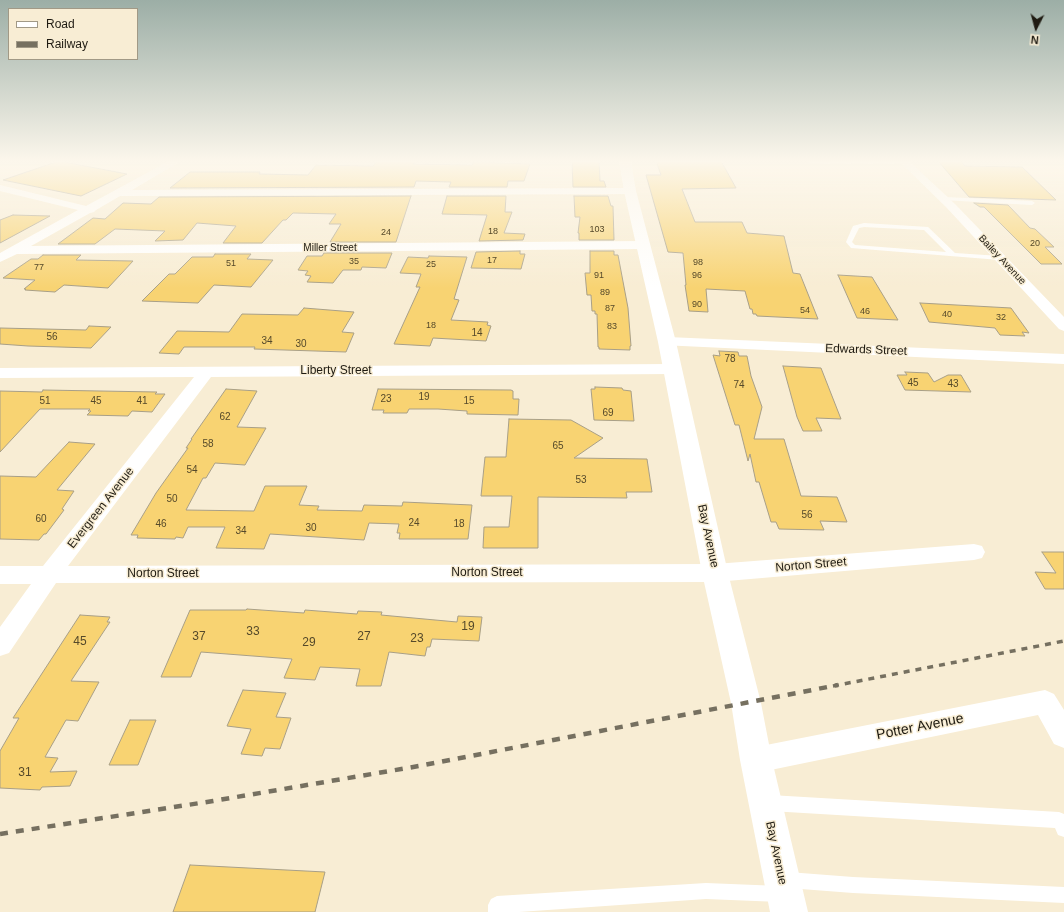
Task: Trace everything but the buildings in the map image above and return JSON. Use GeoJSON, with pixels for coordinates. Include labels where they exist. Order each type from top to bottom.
{"type":"FeatureCollection","features":[{"type":"Feature","properties":{"kind":"street"},"geometry":{"type":"LineString","coordinates":[[64,204],[90,210]]}},
{"type":"Feature","properties":{"kind":"street"},"geometry":{"type":"LineString","coordinates":[[0,258],[100,204]]}},
{"type":"Feature","properties":{"kind":"street","name":"Bay Avenue"},"geometry":{"type":"LineString","coordinates":[[633,204],[667,342],[715,573],[746,703],[756,760],[786,895]]}},
{"type":"Feature","properties":{"kind":"street","name":"Bailey Avenue"},"geometry":{"type":"LineString","coordinates":[[948,204],[1064,326]]}},
{"type":"Feature","properties":{"kind":"street","name":"Miller Street"},"geometry":{"type":"LineString","coordinates":[[16,250],[644,245]]}},
{"type":"Feature","properties":{"kind":"street","name":"Edwards Street"},"geometry":{"type":"LineString","coordinates":[[667,342],[1064,359]]}},
{"type":"Feature","properties":{"kind":"street","name":"Liberty Street"},"geometry":{"type":"LineString","coordinates":[[0,373],[672,369]]}},
{"type":"Feature","properties":{"kind":"street","name":"Evergreen Avenue"},"geometry":{"type":"LineString","coordinates":[[0,646],[50,574],[206,372]]}},
{"type":"Feature","properties":{"kind":"street","name":"Norton Street"},"geometry":{"type":"LineString","coordinates":[[0,575],[715,573],[974,552]]}},
{"type":"Feature","properties":{"kind":"street","name":"Potter Avenue"},"geometry":{"type":"LineString","coordinates":[[756,760],[1045,702],[1056,706],[1064,735]]}},
{"type":"Feature","properties":{"kind":"lane"},"geometry":{"type":"LineString","coordinates":[[952,254],[926,228],[919,227],[856,226],[849,242],[853,247],[861,248],[1000,258]]}},
{"type":"Feature","properties":{"kind":"lane"},"geometry":{"type":"LineString","coordinates":[[766,803],[1059,820],[1064,829]]}},
{"type":"Feature","properties":{"kind":"lane"},"geometry":{"type":"LineString","coordinates":[[497,912],[497,905],[706,891],[786,895],[853,885],[1064,895]]}},
{"type":"Feature","properties":{"kind":"railway"},"geometry":{"type":"LineString","coordinates":[[833,686],[1064,641]]}},
{"type":"Feature","properties":{"kind":"railway"},"geometry":{"type":"LineString","coordinates":[[0,834],[213,801],[419,766],[838,685]]}}]}
